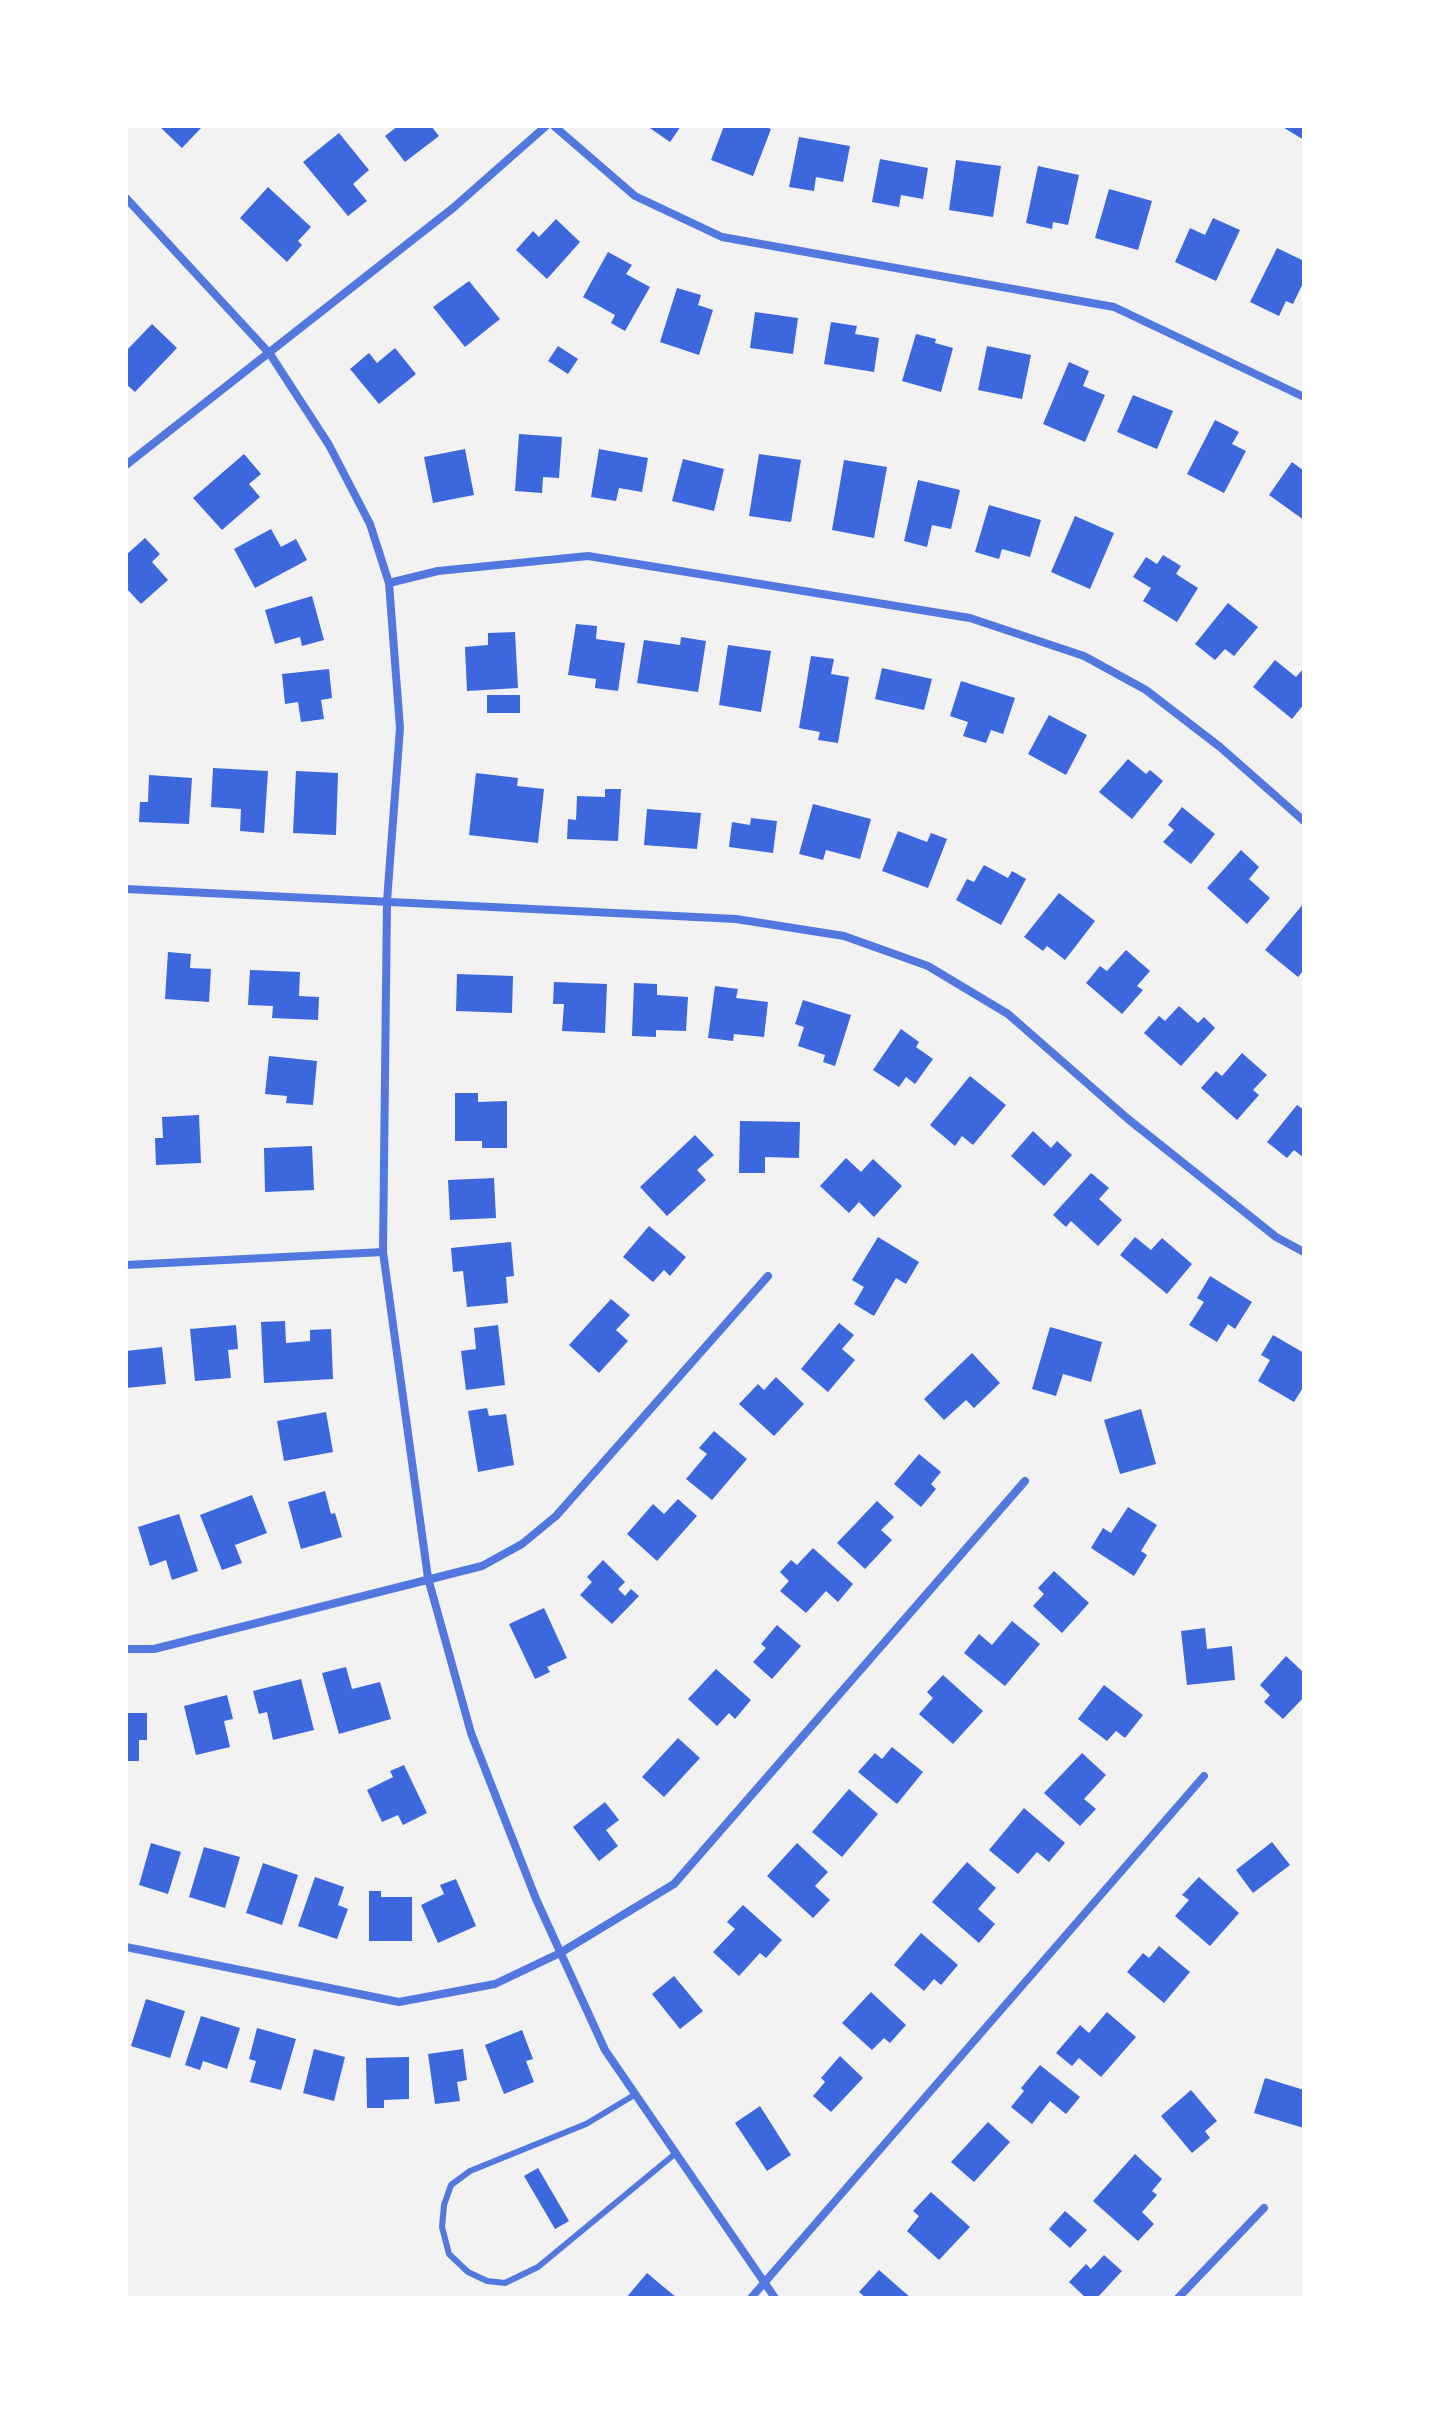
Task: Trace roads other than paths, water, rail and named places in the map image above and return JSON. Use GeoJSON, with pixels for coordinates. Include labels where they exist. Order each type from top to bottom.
{"type":"FeatureCollection","features":[{"type":"Feature","properties":{"kind":"street"},"geometry":{"type":"LineString","coordinates":[[126,465],[453,208],[546,126]]}},
{"type":"Feature","properties":{"kind":"street"},"geometry":{"type":"LineString","coordinates":[[554,126],[635,196],[722,237],[1114,307],[1304,397]]}},
{"type":"Feature","properties":{"kind":"street"},"geometry":{"type":"LineString","coordinates":[[126,198],[270,354],[329,445],[370,524],[389,583],[400,728],[387,901],[383,1252],[428,1578],[471,1733],[536,1899],[605,2050],[775,2298]]}},
{"type":"Feature","properties":{"kind":"street"},"geometry":{"type":"LineString","coordinates":[[389,583],[438,571],[588,556],[970,618],[1084,656],[1146,690],[1220,747],[1304,821]]}},
{"type":"Feature","properties":{"kind":"street"},"geometry":{"type":"LineString","coordinates":[[126,889],[736,919],[844,936],[928,966],[1008,1014],[1128,1119],[1276,1237],[1304,1252]]}},
{"type":"Feature","properties":{"kind":"street"},"geometry":{"type":"LineString","coordinates":[[126,1265],[383,1252]]}},
{"type":"Feature","properties":{"kind":"street"},"geometry":{"type":"LineString","coordinates":[[126,1649],[154,1649],[482,1566],[522,1544],[556,1516],[768,1276]]}},
{"type":"Feature","properties":{"kind":"street"},"geometry":{"type":"LineString","coordinates":[[126,1947],[399,2002],[495,1984],[560,1953],[674,1884],[1025,1481]]}},
{"type":"Feature","properties":{"kind":"street"},"geometry":{"type":"LineString","coordinates":[[751,2298],[1204,1776]]}},
{"type":"Feature","properties":{"kind":"street"},"geometry":{"type":"LineString","coordinates":[[1178,2298],[1264,2208]]}},
{"type":"Feature","properties":{"kind":"lane"},"geometry":{"type":"LineString","coordinates":[[636,2094],[586,2124],[470,2171],[451,2185],[444,2205],[442,2227],[449,2254],[468,2272],[487,2281],[505,2283],[538,2267],[676,2153]]}}]}
